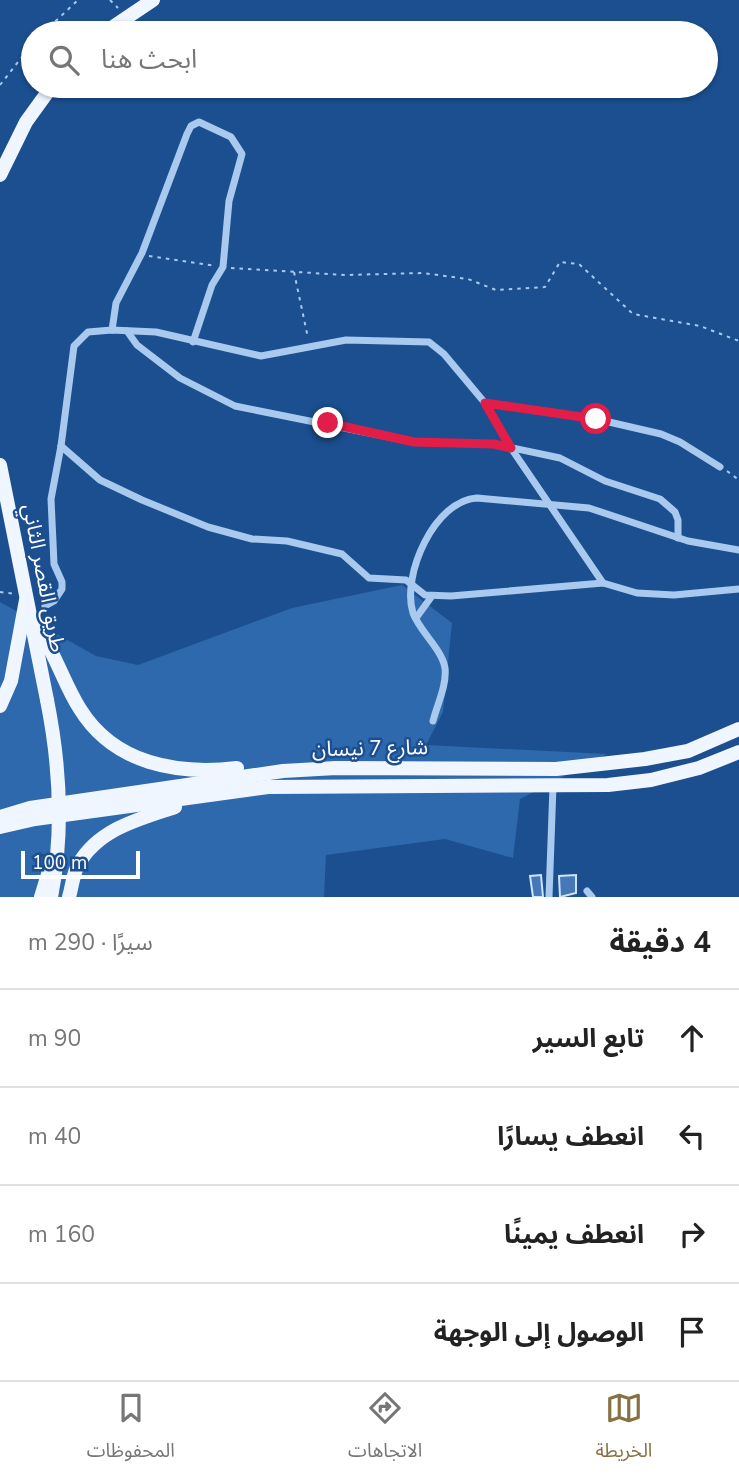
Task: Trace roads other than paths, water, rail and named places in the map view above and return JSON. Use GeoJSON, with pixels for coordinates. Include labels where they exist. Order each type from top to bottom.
{"type":"FeatureCollection","features":[{"type":"Feature","properties":{"kind":"main road"},"geometry":{"type":"LineString","coordinates":[[120,21],[153,0]]}},
{"type":"Feature","properties":{"kind":"main road"},"geometry":{"type":"LineString","coordinates":[[0,174],[26,122],[43,98]]}},
{"type":"Feature","properties":{"kind":"main road","name":"طريق القصر الثاني"},"geometry":{"type":"LineString","coordinates":[[0,465],[54,736],[60,831],[45,896]]}},
{"type":"Feature","properties":{"kind":"main road"},"geometry":{"type":"LineString","coordinates":[[0,706],[11,681],[20,642],[20,618],[27,595]]}},
{"type":"Feature","properties":{"kind":"main road"},"geometry":{"type":"LineString","coordinates":[[33,624],[47,640],[80,710],[108,742],[140,760],[175,769],[204,772],[272,764],[336,768]]}},
{"type":"Feature","properties":{"kind":"main road","name":"شارع 7 نيسان"},"geometry":{"type":"LineString","coordinates":[[3,825],[30,808],[283,771],[336,768],[556,769],[645,759],[688,751],[739,729]]}},
{"type":"Feature","properties":{"kind":"main road","name":"شارع 7 نيسان"},"geometry":{"type":"LineString","coordinates":[[3,825],[268,786],[552,786],[651,780],[699,768],[739,752]]}},
{"type":"Feature","properties":{"kind":"main road"},"geometry":{"type":"LineString","coordinates":[[69,897],[77,866],[96,844],[119,826],[202,796]]}},
{"type":"Feature","properties":{"kind":"street"},"geometry":{"type":"LineString","coordinates":[[112,330],[116,303],[142,253],[187,134],[191,126],[200,122],[231,136],[242,153],[229,201],[223,267],[212,285],[193,342]]}},
{"type":"Feature","properties":{"kind":"street"},"geometry":{"type":"LineString","coordinates":[[45,606],[54,601],[62,589],[62,582],[54,564],[50,519],[53,482],[61,446],[74,346],[88,332],[112,330],[156,332],[253,355],[346,340],[429,342],[444,354],[485,403],[511,448],[603,583]]}},
{"type":"Feature","properties":{"kind":"street"},"geometry":{"type":"LineString","coordinates":[[127,331],[137,345],[180,378],[235,406],[414,442],[494,444],[553,456],[605,481],[660,499],[674,512],[678,520],[678,538]]}},
{"type":"Feature","properties":{"kind":"street"},"geometry":{"type":"LineString","coordinates":[[485,403],[596,419],[661,434],[720,467]]}},
{"type":"Feature","properties":{"kind":"street"},"geometry":{"type":"LineString","coordinates":[[61,446],[100,480],[208,527],[252,539],[287,541],[342,554],[369,579],[401,579],[411,583],[421,593],[432,596],[603,583],[637,593],[674,596],[739,589]]}},
{"type":"Feature","properties":{"kind":"street"},"geometry":{"type":"LineString","coordinates":[[433,721],[444,680],[444,665],[415,618],[411,583],[426,540],[452,506],[477,498],[589,508],[678,538],[739,550]]}},
{"type":"Feature","properties":{"kind":"street"},"geometry":{"type":"LineString","coordinates":[[415,618],[432,596]]}},
{"type":"Feature","properties":{"kind":"street"},"geometry":{"type":"LineString","coordinates":[[549,897],[552,786]]}}]}
